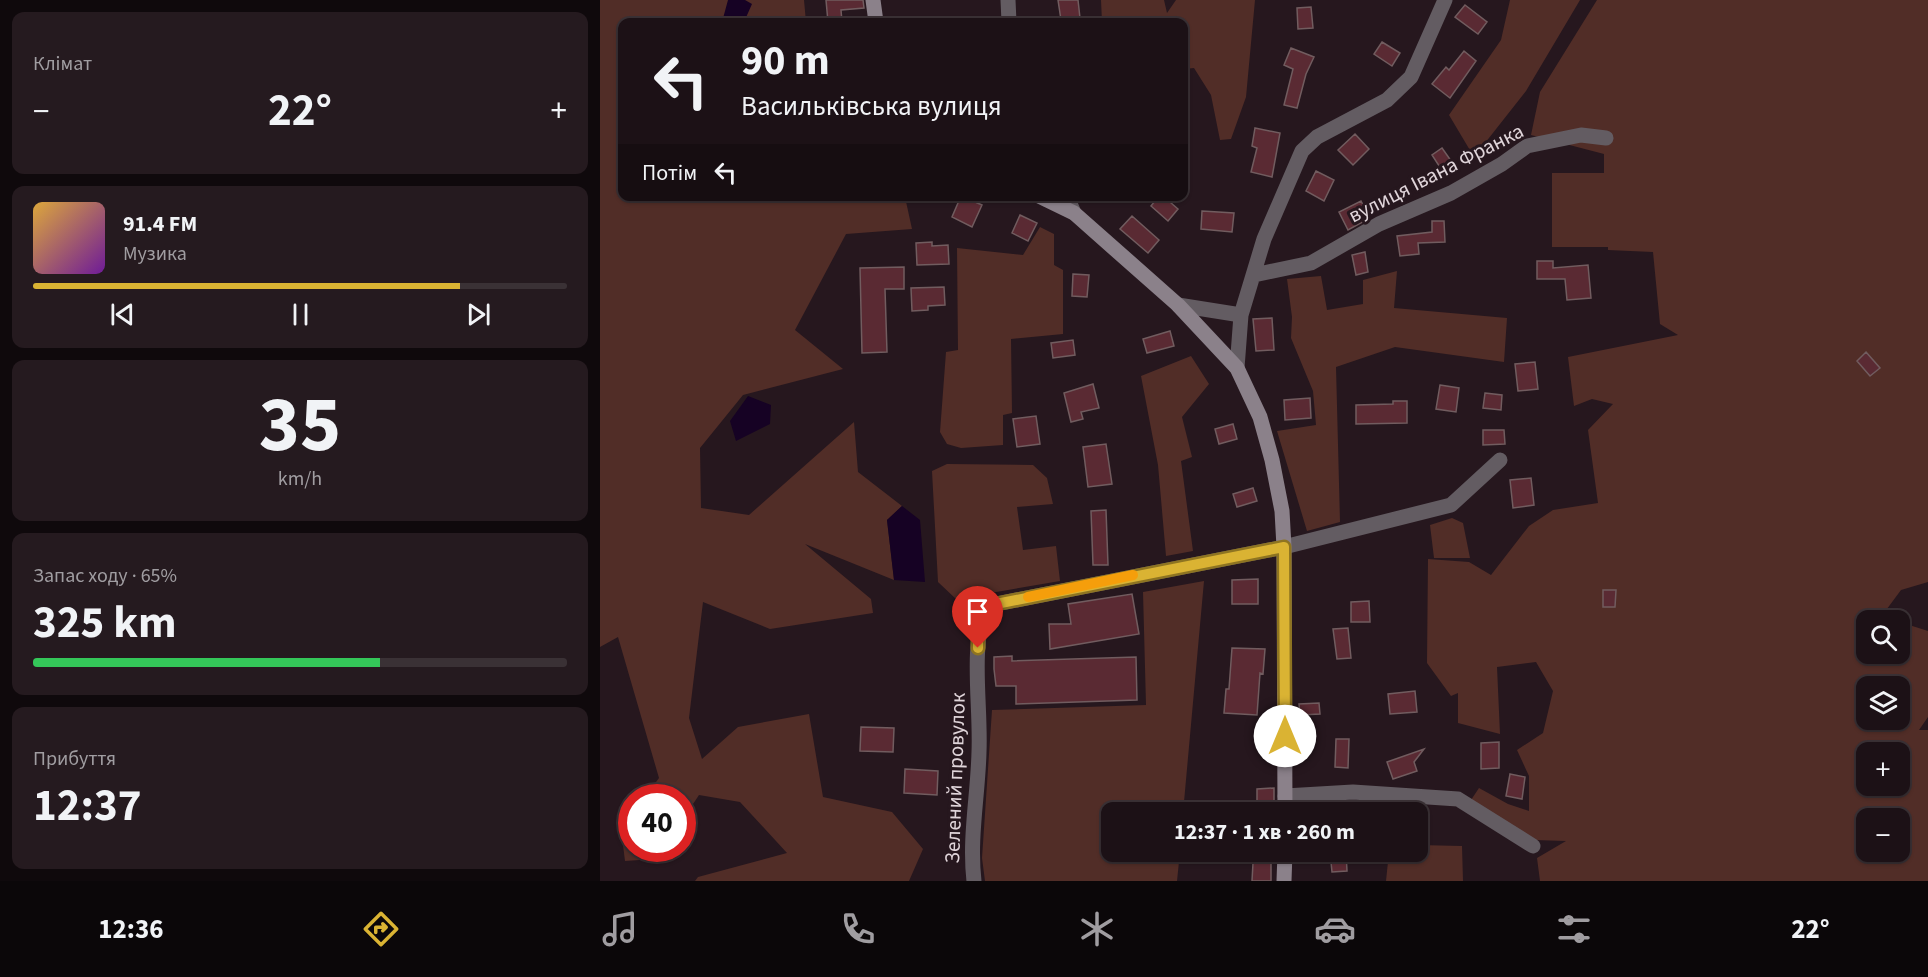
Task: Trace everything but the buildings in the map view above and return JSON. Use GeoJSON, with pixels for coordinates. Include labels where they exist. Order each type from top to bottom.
{"type":"FeatureCollection","features":[{"type":"Feature","properties":{"kind":"street"},"geometry":{"type":"LineString","coordinates":[[873,0],[875,18]]}},
{"type":"Feature","properties":{"kind":"street"},"geometry":{"type":"LineString","coordinates":[[1008,0],[1009,18]]}},
{"type":"Feature","properties":{"kind":"street"},"geometry":{"type":"LineString","coordinates":[[1237,368],[1241,315],[1264,239],[1302,151],[1317,136],[1387,100],[1411,77],[1446,0]]}},
{"type":"Feature","properties":{"kind":"street","name":"вулиця Івана Франка"},"geometry":{"type":"LineString","coordinates":[[1254,275],[1311,263],[1379,224],[1451,193],[1502,164],[1527,146],[1581,135],[1606,138]]}},
{"type":"Feature","properties":{"kind":"street"},"geometry":{"type":"LineString","coordinates":[[1050,201],[1074,213],[1178,305],[1237,368],[1260,417],[1272,460],[1282,511],[1285,802]]}},
{"type":"Feature","properties":{"kind":"street"},"geometry":{"type":"LineString","coordinates":[[1069,201],[1074,213]]}},
{"type":"Feature","properties":{"kind":"street"},"geometry":{"type":"LineString","coordinates":[[1178,305],[1241,315]]}},
{"type":"Feature","properties":{"kind":"street"},"geometry":{"type":"LineString","coordinates":[[964,603],[986,606],[1284,547],[1450,505],[1500,460]]}},
{"type":"Feature","properties":{"kind":"street","name":"Зелений провулок"},"geometry":{"type":"LineString","coordinates":[[974,881],[972,860],[979,752],[978,627],[986,606]]}},
{"type":"Feature","properties":{"kind":"street"},"geometry":{"type":"LineString","coordinates":[[1285,796],[1353,792],[1458,799],[1533,846]]}},
{"type":"Feature","properties":{"kind":"street"},"geometry":{"type":"LineString","coordinates":[[1284,862],[1284,881]]}},
{"type":"Feature","properties":{"kind":"shaded area"},"geometry":{"type":"Polygon","coordinates":[[[600,0],[804,0],[806,18],[618,18],[618,201],[906,201],[912,229],[846,234],[795,330],[843,369],[743,395],[700,448],[701,508],[749,515],[854,422],[858,472],[902,506],[887,520],[894,580],[805,544],[871,599],[873,613],[770,629],[703,602],[689,718],[702,759],[738,727],[809,714],[823,797],[892,812],[923,849],[909,881],[695,881],[698,877],[787,853],[740,802],[699,795],[696,800],[696,784],[654,784],[659,778],[618,637],[600,647],[600,0]]]}},
{"type":"Feature","properties":{"kind":"shaded area"},"geometry":{"type":"Polygon","coordinates":[[[728,0],[745,0],[752,4],[746,18],[723,18],[728,0]]]}},
{"type":"Feature","properties":{"kind":"shaded area"},"geometry":{"type":"Polygon","coordinates":[[[1101,0],[1164,0],[1167,13],[1176,0],[1255,0],[1246,97],[1231,139],[1220,140],[1211,95],[1194,68],[1188,69],[1188,18],[1102,18],[1101,0]]]}},
{"type":"Feature","properties":{"kind":"shaded area"},"geometry":{"type":"Polygon","coordinates":[[[1510,0],[1580,0],[1526,91],[1474,157],[1449,115],[1501,40],[1510,0]]]}},
{"type":"Feature","properties":{"kind":"shaded area"},"geometry":{"type":"Polygon","coordinates":[[[1597,0],[1928,0],[1928,582],[1901,590],[1886,610],[1856,610],[1856,664],[1910,664],[1910,625],[1928,631],[1928,717],[1919,730],[1928,730],[1928,881],[1540,881],[1537,858],[1566,841],[1534,840],[1471,800],[1479,788],[1508,804],[1529,811],[1529,776],[1517,750],[1543,733],[1553,691],[1536,662],[1497,667],[1500,734],[1458,723],[1458,693],[1451,696],[1427,663],[1428,559],[1469,562],[1491,575],[1529,526],[1553,510],[1598,503],[1588,430],[1613,404],[1592,399],[1574,406],[1568,357],[1678,335],[1660,324],[1653,252],[1608,250],[1608,247],[1552,247],[1552,173],[1604,173],[1604,154],[1531,135],[1540,92],[1597,0]]]}},
{"type":"Feature","properties":{"kind":"shaded area"},"geometry":{"type":"Polygon","coordinates":[[[1040,227],[1054,234],[1054,265],[1063,270],[1063,334],[1011,339],[1012,413],[1003,415],[1003,445],[961,448],[947,444],[940,432],[946,352],[958,350],[957,248],[1023,255],[1040,227]]]}},
{"type":"Feature","properties":{"kind":"shaded area"},"geometry":{"type":"Polygon","coordinates":[[[1397,271],[1394,308],[1507,318],[1504,362],[1395,347],[1336,367],[1340,522],[1307,531],[1277,431],[1316,425],[1313,391],[1291,338],[1292,317],[1287,279],[1321,276],[1327,310],[1363,304],[1363,280],[1397,271]]]}},
{"type":"Feature","properties":{"kind":"shaded area"},"geometry":{"type":"Polygon","coordinates":[[[1191,356],[1209,384],[1182,417],[1192,457],[1181,461],[1193,551],[1166,556],[1158,465],[1141,376],[1191,356]]]}},
{"type":"Feature","properties":{"kind":"shaded area"},"geometry":{"type":"Polygon","coordinates":[[[748,396],[771,405],[770,424],[736,441],[730,421],[748,396]]]}},
{"type":"Feature","properties":{"kind":"shaded area"},"geometry":{"type":"Polygon","coordinates":[[[947,464],[1033,465],[1047,478],[1053,504],[1017,507],[1023,550],[1056,546],[1060,581],[956,599],[938,582],[932,471],[947,464]]]}},
{"type":"Feature","properties":{"kind":"shaded area"},"geometry":{"type":"Polygon","coordinates":[[[902,506],[920,520],[925,582],[894,580],[887,520],[902,506]]]}},
{"type":"Feature","properties":{"kind":"shaded area"},"geometry":{"type":"Polygon","coordinates":[[[1452,518],[1463,523],[1470,558],[1434,558],[1430,525],[1452,518]]]}},
{"type":"Feature","properties":{"kind":"shaded area"},"geometry":{"type":"Polygon","coordinates":[[[1204,581],[1184,802],[1101,802],[1101,862],[1179,862],[1177,881],[985,881],[982,858],[992,710],[1146,705],[1143,592],[1204,581]]]}},
{"type":"Feature","properties":{"kind":"shaded area"},"geometry":{"type":"Polygon","coordinates":[[[1428,845],[1462,846],[1463,881],[1386,881],[1388,862],[1428,862],[1428,845]]]}},
{"type":"Feature","properties":{"kind":"slow traffic"},"geometry":{"type":"LineString","coordinates":[[1028,597],[1133,575]]}},
{"type":"Feature","properties":{"kind":"route"},"geometry":{"type":"LineString","coordinates":[[978,648],[978,627],[986,606],[1096,582],[1284,547],[1285,736]]}}]}
